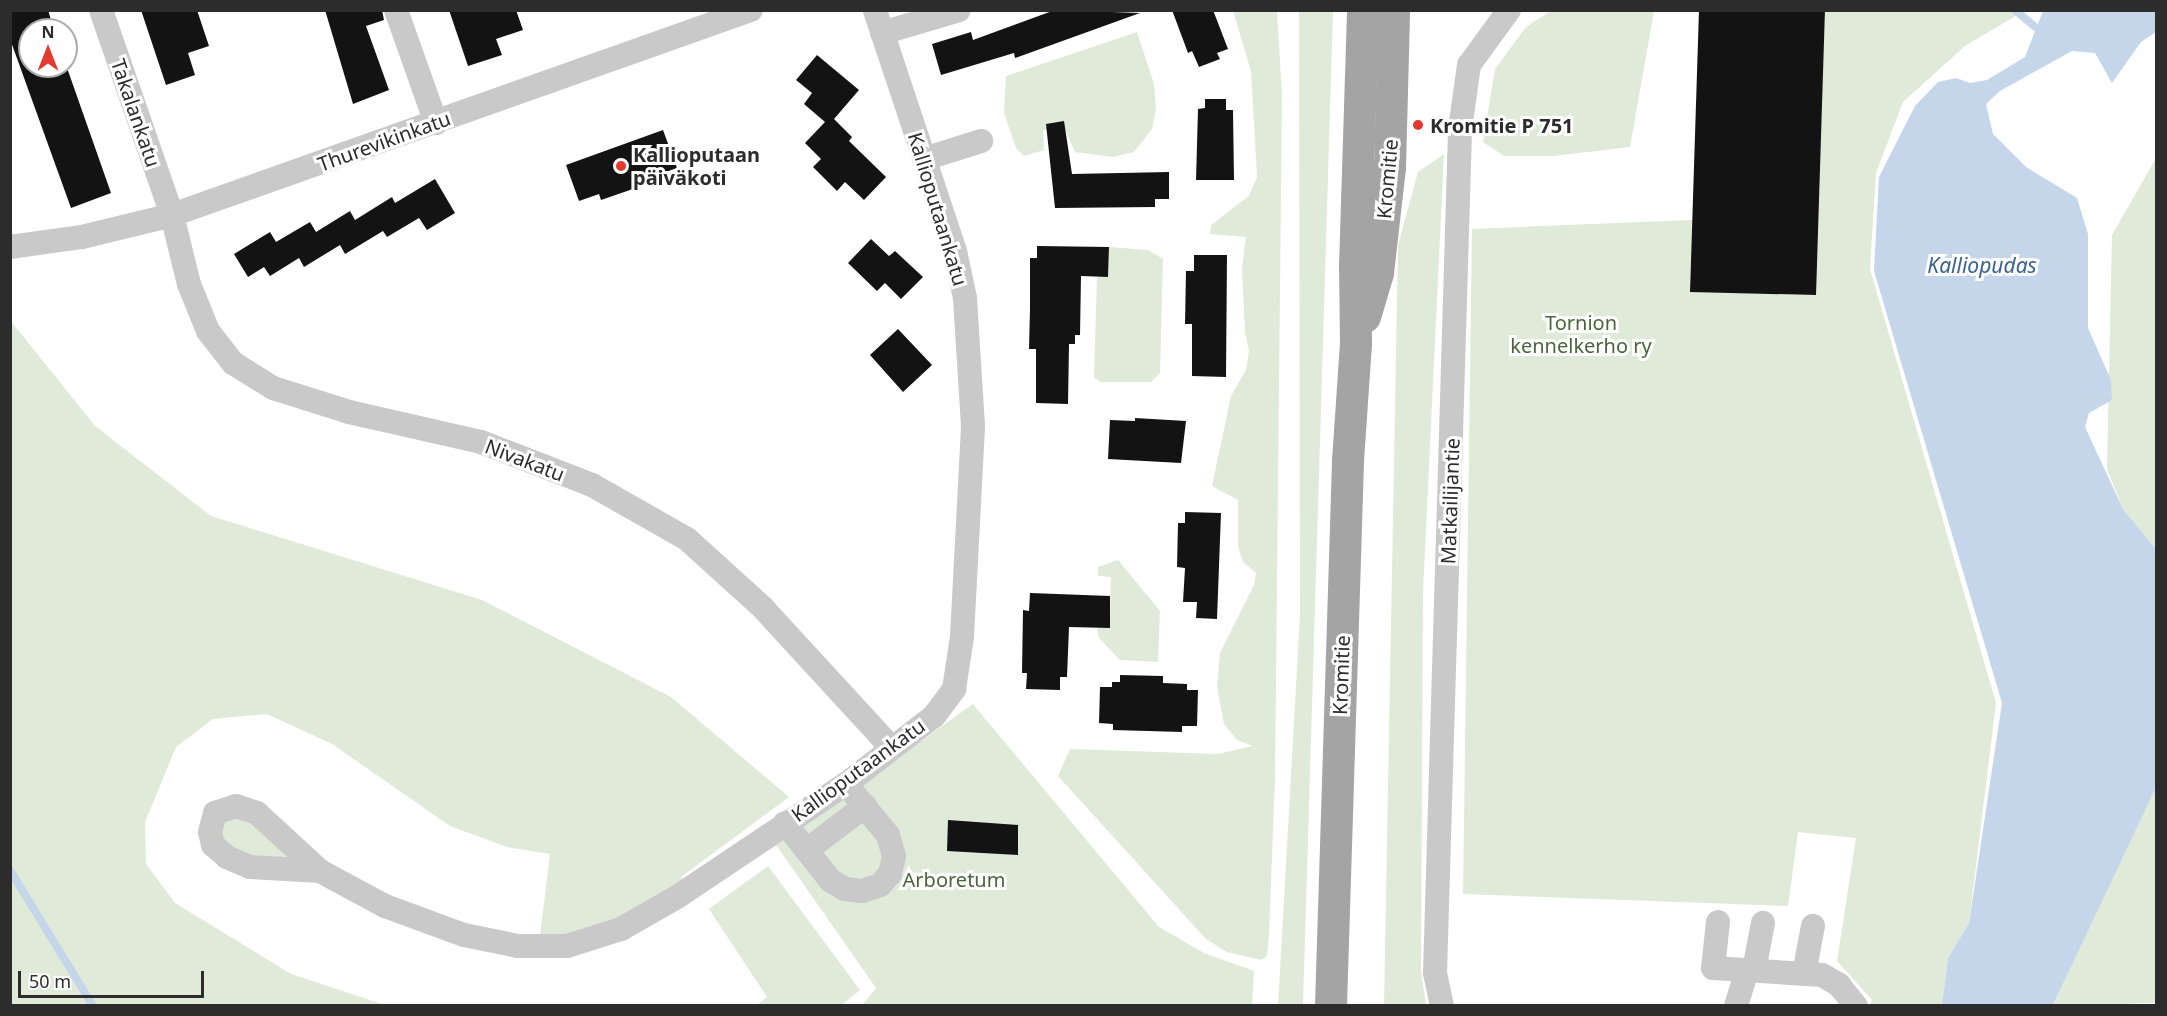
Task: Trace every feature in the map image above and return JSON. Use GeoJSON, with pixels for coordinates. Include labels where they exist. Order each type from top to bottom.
{"type":"FeatureCollection","features":[{"type":"Feature","properties":{"kind":"main road","name":"Kromitie"},"geometry":{"type":"LineString","coordinates":[[1331,1005],[1348,460],[1356,344],[1355,267],[1363,10]]}},
{"type":"Feature","properties":{"kind":"main road","name":"Kromitie"},"geometry":{"type":"LineString","coordinates":[[1356,344],[1378,273],[1388,191],[1394,10]]}},
{"type":"Feature","properties":{"kind":"street","name":"Takalankatu"},"geometry":{"type":"LineString","coordinates":[[101,10],[172,215]]}},
{"type":"Feature","properties":{"kind":"street"},"geometry":{"type":"LineString","coordinates":[[396,10],[436,123]]}},
{"type":"Feature","properties":{"kind":"street","name":"Thurevikinkatu"},"geometry":{"type":"LineString","coordinates":[[10,247],[82,237],[172,215],[436,123],[712,17],[752,10]]}},
{"type":"Feature","properties":{"kind":"street","name":"Kallioputaankatu"},"geometry":{"type":"LineString","coordinates":[[320,871],[384,906],[464,935],[518,946],[567,946],[621,929],[639,919],[846,784],[934,716],[954,690],[963,626],[973,426],[965,298],[955,251],[875,10]]}},
{"type":"Feature","properties":{"kind":"street"},"geometry":{"type":"LineString","coordinates":[[882,33],[959,10]]}},
{"type":"Feature","properties":{"kind":"street","name":"Matkailijantie"},"geometry":{"type":"LineString","coordinates":[[1442,1005],[1435,973],[1460,129],[1469,65],[1509,10]]}},
{"type":"Feature","properties":{"kind":"street"},"geometry":{"type":"LineString","coordinates":[[924,159],[981,141]]}},
{"type":"Feature","properties":{"kind":"street","name":"Nivakatu"},"geometry":{"type":"LineString","coordinates":[[172,215],[189,284],[208,331],[233,363],[273,388],[349,412],[481,442],[581,481],[687,539],[763,608],[891,747]]}},
{"type":"Feature","properties":{"kind":"street"},"geometry":{"type":"LineString","coordinates":[[785,823],[831,881],[845,890],[862,891],[880,885],[890,874],[894,856],[888,835],[846,784]]}},
{"type":"Feature","properties":{"kind":"street"},"geometry":{"type":"LineString","coordinates":[[807,850],[864,806]]}},
{"type":"Feature","properties":{"kind":"street"},"geometry":{"type":"LineString","coordinates":[[1718,922],[1713,968],[1822,975],[1839,985],[1856,1005]]}},
{"type":"Feature","properties":{"kind":"street"},"geometry":{"type":"LineString","coordinates":[[1736,1005],[1751,970],[1763,923]]}},
{"type":"Feature","properties":{"kind":"street"},"geometry":{"type":"LineString","coordinates":[[1804,974],[1813,926]]}},
{"type":"Feature","properties":{"kind":"green space"},"geometry":{"type":"Polygon","coordinates":[[[1233,11],[1277,11],[1282,95],[1275,780],[1269,934],[1267,956],[1261,960],[1227,952],[1206,939],[1058,776],[1070,749],[1218,754],[1253,746],[1237,740],[1224,724],[1217,687],[1220,653],[1254,585],[1256,573],[1243,562],[1238,546],[1238,500],[1212,486],[1231,396],[1246,370],[1249,351],[1245,333],[1242,268],[1246,237],[1210,234],[1211,225],[1249,196],[1257,177],[1251,71],[1233,11]]]}},
{"type":"Feature","properties":{"kind":"green space"},"geometry":{"type":"Polygon","coordinates":[[[1299,11],[1333,11],[1303,1005],[1278,1006],[1300,615],[1299,11]]]}},
{"type":"Feature","properties":{"kind":"green space"},"geometry":{"type":"Polygon","coordinates":[[[1550,11],[1654,11],[1630,147],[1554,156],[1504,156],[1483,142],[1495,69],[1526,27],[1550,11]]]}},
{"type":"Feature","properties":{"kind":"green space","name":"Tornion kennelkerho ry"},"geometry":{"type":"Polygon","coordinates":[[[1825,11],[2024,11],[1965,46],[1903,102],[1876,173],[1870,269],[1996,703],[1969,923],[1948,958],[1942,1006],[1870,1005],[1872,1000],[1837,961],[1856,838],[1798,832],[1788,906],[1463,894],[1472,229],[1692,220],[1690,291],[1815,295],[1825,11]]]}},
{"type":"Feature","properties":{"kind":"green space"},"geometry":{"type":"Polygon","coordinates":[[[1137,32],[1154,84],[1156,108],[1152,129],[1134,152],[1113,157],[1075,152],[1064,127],[1043,130],[1044,150],[1024,156],[1016,148],[1004,113],[1006,76],[1137,32]]]}},
{"type":"Feature","properties":{"kind":"green space"},"geometry":{"type":"Polygon","coordinates":[[[1444,154],[1423,592],[1421,970],[1426,1005],[1384,1005],[1398,245],[1418,172],[1444,154]]]}},
{"type":"Feature","properties":{"kind":"green space"},"geometry":{"type":"Polygon","coordinates":[[[2156,158],[2156,549],[2123,509],[2107,469],[2112,235],[2156,158]]]}},
{"type":"Feature","properties":{"kind":"green space"},"geometry":{"type":"Polygon","coordinates":[[[1109,247],[1148,250],[1163,259],[1160,373],[1151,382],[1100,382],[1094,377],[1097,277],[1108,277],[1109,247]]]}},
{"type":"Feature","properties":{"kind":"green space"},"geometry":{"type":"Polygon","coordinates":[[[10,320],[95,426],[211,516],[482,600],[671,697],[789,797],[681,877],[692,899],[538,952],[550,854],[507,847],[450,826],[332,744],[267,714],[213,719],[176,747],[145,822],[146,864],[175,903],[291,974],[385,1005],[11,1005],[10,320]]]}},
{"type":"Feature","properties":{"kind":"green space"},"geometry":{"type":"Polygon","coordinates":[[[1118,560],[1160,611],[1158,662],[1120,660],[1099,638],[1097,628],[1110,628],[1111,577],[1098,576],[1098,567],[1118,560]]]}},
{"type":"Feature","properties":{"kind":"green space","name":"Arboretum"},"geometry":{"type":"Polygon","coordinates":[[[973,704],[1159,927],[1204,953],[1254,971],[1252,1005],[862,1005],[876,988],[776,845],[973,704]]]}},
{"type":"Feature","properties":{"kind":"green space"},"geometry":{"type":"Polygon","coordinates":[[[2156,787],[2156,1003],[2053,1006],[2108,884],[2156,787]]]}},
{"type":"Feature","properties":{"kind":"green space"},"geometry":{"type":"Polygon","coordinates":[[[238,813],[311,867],[249,862],[219,842],[218,822],[238,813]]]}},
{"type":"Feature","properties":{"kind":"green space"},"geometry":{"type":"Polygon","coordinates":[[[768,866],[860,990],[842,1005],[757,1005],[767,997],[709,909],[768,866]]]}},
{"type":"Feature","properties":{"kind":"water","name":"Kalliopudas"},"geometry":{"type":"Polygon","coordinates":[[[2043,11],[2156,11],[2156,32],[2141,42],[2112,83],[2095,53],[2072,51],[2000,91],[1986,104],[1993,134],[2026,167],[2077,198],[2088,234],[2088,328],[2111,380],[2112,400],[2089,413],[2085,427],[2123,509],[2156,549],[2156,787],[2053,1005],[1942,1005],[1948,958],[1969,923],[2002,703],[1874,271],[1879,177],[1915,106],[1938,82],[1956,78],[1970,83],[1987,80],[2025,57],[2043,11]]]}},
{"type":"Feature","properties":{"kind":"building"},"geometry":{"type":"Polygon","coordinates":[[[10,10],[48,10],[50,18],[18,18],[18,61],[10,39],[10,10]]]}},
{"type":"Feature","properties":{"kind":"building"},"geometry":{"type":"Polygon","coordinates":[[[141,10],[197,10],[209,46],[188,53],[195,75],[166,85],[141,10]]]}},
{"type":"Feature","properties":{"kind":"building"},"geometry":{"type":"Polygon","coordinates":[[[325,10],[382,10],[384,20],[366,26],[389,90],[353,104],[325,10]]]}},
{"type":"Feature","properties":{"kind":"building"},"geometry":{"type":"Polygon","coordinates":[[[449,10],[516,10],[523,30],[496,39],[502,55],[468,66],[449,10]]]}},
{"type":"Feature","properties":{"kind":"building"},"geometry":{"type":"Polygon","coordinates":[[[1055,10],[1140,13],[1015,58],[1014,53],[941,75],[932,44],[971,32],[973,40],[1055,10]]]}},
{"type":"Feature","properties":{"kind":"building"},"geometry":{"type":"Polygon","coordinates":[[[1172,10],[1213,10],[1228,49],[1217,53],[1220,59],[1199,67],[1192,51],[1188,53],[1172,10]]]}},
{"type":"Feature","properties":{"kind":"building"},"geometry":{"type":"Polygon","coordinates":[[[1699,10],[1825,10],[1816,295],[1690,292],[1699,10]]]}},
{"type":"Feature","properties":{"kind":"building"},"geometry":{"type":"Polygon","coordinates":[[[817,55],[859,90],[834,119],[852,137],[849,141],[886,177],[864,200],[845,182],[837,191],[813,167],[821,159],[805,143],[825,122],[804,104],[812,93],[796,80],[817,55]]]}},
{"type":"Feature","properties":{"kind":"building"},"geometry":{"type":"Polygon","coordinates":[[[24,78],[71,78],[111,193],[71,208],[24,78]]]}},
{"type":"Feature","properties":{"kind":"building"},"geometry":{"type":"Polygon","coordinates":[[[1205,99],[1226,99],[1226,110],[1233,110],[1234,180],[1196,180],[1198,109],[1205,108],[1205,99]]]}},
{"type":"Feature","properties":{"kind":"building"},"geometry":{"type":"Polygon","coordinates":[[[1064,121],[1072,174],[1169,172],[1169,199],[1155,199],[1155,207],[1055,208],[1046,124],[1064,121]]]}},
{"type":"Feature","properties":{"kind":"building","name":"Kallioputaan päiväkoti"},"geometry":{"type":"Polygon","coordinates":[[[663,130],[677,168],[660,174],[662,179],[601,200],[599,194],[579,201],[566,165],[663,130]]]}},
{"type":"Feature","properties":{"kind":"building"},"geometry":{"type":"Polygon","coordinates":[[[435,179],[455,213],[427,230],[419,218],[387,237],[383,231],[345,254],[340,245],[304,267],[299,258],[270,276],[264,267],[248,277],[234,254],[270,232],[276,242],[310,222],[316,232],[350,211],[355,220],[392,197],[395,203],[435,179]]]}},
{"type":"Feature","properties":{"kind":"building"},"geometry":{"type":"Polygon","coordinates":[[[871,239],[889,256],[895,251],[923,277],[901,299],[885,283],[877,291],[848,263],[871,239]]]}},
{"type":"Feature","properties":{"kind":"building"},"geometry":{"type":"Polygon","coordinates":[[[1037,246],[1109,247],[1108,277],[1081,276],[1080,335],[1075,335],[1075,344],[1069,344],[1068,404],[1036,403],[1036,349],[1029,349],[1030,258],[1037,258],[1037,246]]]}},
{"type":"Feature","properties":{"kind":"building"},"geometry":{"type":"Polygon","coordinates":[[[1194,255],[1227,255],[1226,377],[1192,376],[1192,324],[1185,324],[1186,271],[1194,271],[1194,255]]]}},
{"type":"Feature","properties":{"kind":"building"},"geometry":{"type":"Polygon","coordinates":[[[898,329],[932,365],[903,392],[870,355],[898,329]]]}},
{"type":"Feature","properties":{"kind":"building"},"geometry":{"type":"Polygon","coordinates":[[[1135,418],[1186,421],[1181,463],[1108,459],[1110,420],[1135,421],[1135,418]]]}},
{"type":"Feature","properties":{"kind":"building"},"geometry":{"type":"Polygon","coordinates":[[[1185,512],[1221,513],[1217,619],[1196,618],[1197,602],[1183,602],[1185,568],[1177,567],[1178,523],[1185,523],[1185,512]]]}},
{"type":"Feature","properties":{"kind":"building"},"geometry":{"type":"Polygon","coordinates":[[[1030,593],[1110,596],[1110,628],[1069,627],[1067,677],[1060,677],[1060,690],[1026,689],[1027,673],[1022,673],[1023,610],[1029,611],[1030,593]]]}},
{"type":"Feature","properties":{"kind":"building"},"geometry":{"type":"Polygon","coordinates":[[[1120,675],[1163,676],[1163,683],[1187,684],[1187,690],[1198,690],[1197,726],[1182,726],[1182,732],[1113,730],[1113,724],[1099,723],[1100,687],[1112,687],[1112,682],[1120,682],[1120,675]]]}},
{"type":"Feature","properties":{"kind":"building"},"geometry":{"type":"Polygon","coordinates":[[[948,820],[1018,825],[1018,855],[947,851],[948,820]]]}},
{"type":"Feature","properties":{"kind":"waterway"},"geometry":{"type":"LineString","coordinates":[[2015,10],[2035,27]]}},
{"type":"Feature","properties":{"kind":"waterway"},"geometry":{"type":"LineString","coordinates":[[10,870],[93,1006]]}},
{"type":"Feature","properties":{"kind":"place","name":"Kromitie P 751"},"geometry":{"type":"Point","coordinates":[1418,125]}},
{"type":"Feature","properties":{"kind":"place","name":"Kallioputaan päiväkoti"},"geometry":{"type":"Point","coordinates":[621,166]}}]}
